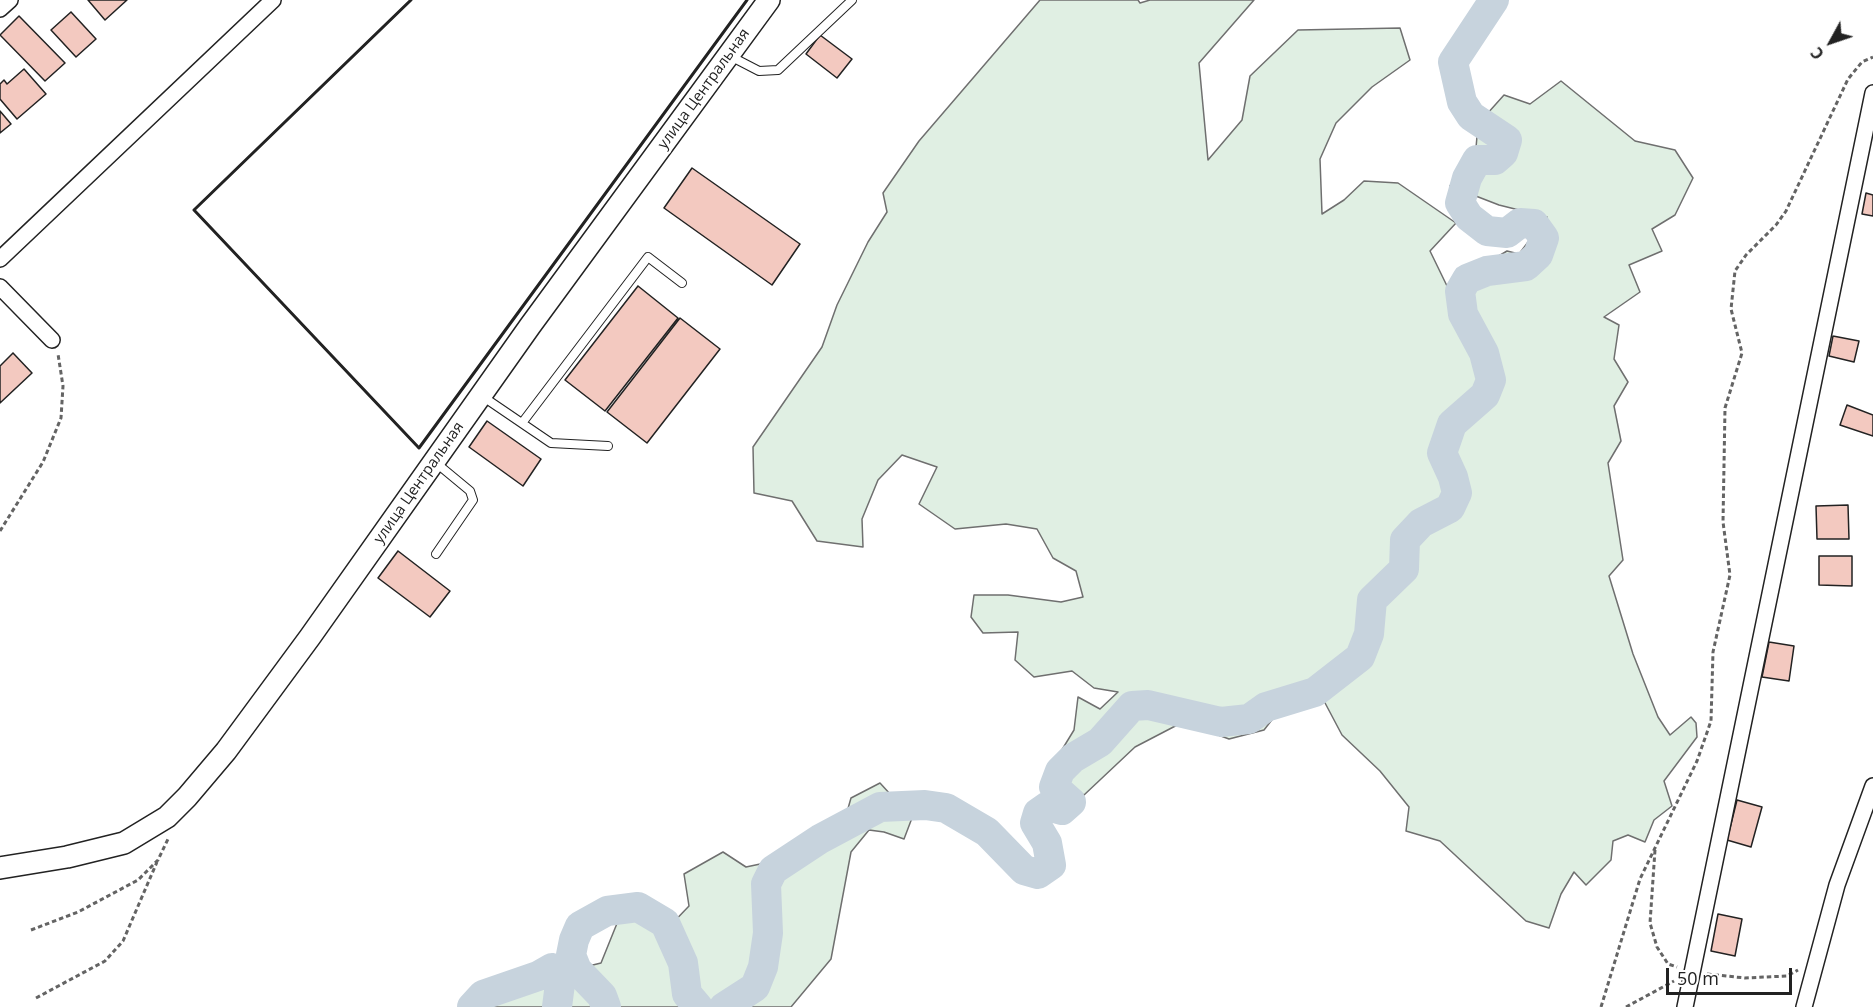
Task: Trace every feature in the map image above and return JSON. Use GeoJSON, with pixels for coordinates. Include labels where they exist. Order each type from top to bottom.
{"type":"FeatureCollection","features":[{"type":"Feature","properties":{"kind":"main road","name":"улица Центральная"},"geometry":{"type":"LineString","coordinates":[[0,868],[67,857],[124,843],[167,817],[226,751],[481,395],[769,0]]}},
{"type":"Feature","properties":{"kind":"street"},"geometry":{"type":"LineString","coordinates":[[0,9],[10,0]]}},
{"type":"Feature","properties":{"kind":"street"},"geometry":{"type":"LineString","coordinates":[[0,259],[273,0]]}},
{"type":"Feature","properties":{"kind":"street"},"geometry":{"type":"LineString","coordinates":[[1684,1007],[1873,93]]}},
{"type":"Feature","properties":{"kind":"street"},"geometry":{"type":"LineString","coordinates":[[0,287],[52,340]]}},
{"type":"Feature","properties":{"kind":"street"},"geometry":{"type":"LineString","coordinates":[[1804,1007],[1837,885],[1873,786]]}},
{"type":"Feature","properties":{"kind":"lane"},"geometry":{"type":"LineString","coordinates":[[728,55],[759,71],[778,70],[852,0]]}},
{"type":"Feature","properties":{"kind":"lane"},"geometry":{"type":"LineString","coordinates":[[522,423],[648,257],[682,283]]}},
{"type":"Feature","properties":{"kind":"lane"},"geometry":{"type":"LineString","coordinates":[[481,395],[551,444],[608,446]]}},
{"type":"Feature","properties":{"kind":"lane"},"geometry":{"type":"LineString","coordinates":[[434,462],[470,491],[473,501],[436,554]]}},
{"type":"Feature","properties":{"kind":"path"},"geometry":{"type":"LineString","coordinates":[[1601,1007],[1640,879],[1697,761],[1711,721],[1713,652],[1730,575],[1723,522],[1725,408],[1742,353],[1731,309],[1735,271],[1746,255],[1786,211],[1848,79],[1862,62],[1873,57]]}},
{"type":"Feature","properties":{"kind":"path"},"geometry":{"type":"LineString","coordinates":[[0,531],[43,462],[61,418],[63,386],[61,362],[52,340]]}},
{"type":"Feature","properties":{"kind":"path"},"geometry":{"type":"LineString","coordinates":[[36,998],[105,961],[123,941],[173,829]]}},
{"type":"Feature","properties":{"kind":"path"},"geometry":{"type":"LineString","coordinates":[[1655,848],[1650,923],[1657,947],[1668,964],[1692,972],[1745,978],[1787,976],[1817,961]]}},
{"type":"Feature","properties":{"kind":"path"},"geometry":{"type":"LineString","coordinates":[[31,930],[78,912],[138,880],[158,860]]}},
{"type":"Feature","properties":{"kind":"path"},"geometry":{"type":"LineString","coordinates":[[1626,1007],[1692,972]]}},
{"type":"Feature","properties":{"kind":"green space"},"geometry":{"type":"Polygon","coordinates":[[[1040,0],[1138,0],[1140,3],[1150,0],[1254,0],[1199,63],[1208,160],[1242,120],[1250,76],[1298,30],[1400,28],[1410,60],[1372,87],[1336,123],[1320,159],[1322,214],[1344,200],[1364,181],[1398,183],[1456,223],[1430,251],[1448,288],[1464,303],[1477,269],[1507,251],[1519,254],[1547,217],[1499,205],[1450,186],[1476,148],[1478,124],[1504,95],[1530,104],[1561,81],[1635,141],[1675,150],[1693,178],[1675,215],[1652,229],[1662,251],[1629,265],[1640,292],[1604,317],[1619,325],[1614,359],[1628,382],[1614,406],[1621,441],[1608,463],[1623,560],[1609,576],[1633,654],[1658,717],[1670,735],[1691,717],[1696,723],[1697,737],[1664,781],[1672,806],[1654,820],[1645,842],[1628,835],[1613,841],[1611,860],[1586,885],[1574,872],[1561,894],[1549,928],[1526,921],[1440,841],[1406,831],[1409,807],[1380,771],[1342,735],[1324,701],[1285,703],[1264,730],[1229,739],[1183,722],[1135,747],[1084,795],[1049,771],[1074,730],[1078,697],[1100,709],[1118,692],[1094,688],[1072,671],[1034,677],[1015,660],[1018,632],[983,633],[971,617],[974,595],[1008,595],[1061,602],[1083,597],[1076,571],[1053,558],[1037,529],[1006,524],[955,529],[919,504],[937,467],[902,455],[878,480],[862,519],[863,547],[817,541],[792,501],[754,493],[753,447],[822,347],[837,305],[868,242],[887,212],[883,193],[919,141],[1040,0]]]}},
{"type":"Feature","properties":{"kind":"green space"},"geometry":{"type":"Polygon","coordinates":[[[880,783],[912,818],[904,839],[869,830],[851,852],[831,959],[791,1007],[488,1007],[519,983],[601,963],[622,911],[665,931],[689,906],[684,874],[723,852],[746,867],[784,859],[818,829],[845,819],[851,798],[880,783]]]}},
{"type":"Feature","properties":{"kind":"building"},"geometry":{"type":"Polygon","coordinates":[[[88,0],[127,0],[105,20],[88,0]]]}},
{"type":"Feature","properties":{"kind":"building"},"geometry":{"type":"Polygon","coordinates":[[[71,12],[96,39],[76,57],[51,30],[71,12]]]}},
{"type":"Feature","properties":{"kind":"building"},"geometry":{"type":"Polygon","coordinates":[[[19,16],[65,63],[45,81],[0,35],[19,16]]]}},
{"type":"Feature","properties":{"kind":"building"},"geometry":{"type":"Polygon","coordinates":[[[820,35],[852,59],[837,78],[806,54],[820,35]]]}},
{"type":"Feature","properties":{"kind":"building"},"geometry":{"type":"Polygon","coordinates":[[[24,69],[46,94],[17,119],[0,99],[0,84],[4,80],[7,84],[24,69]]]}},
{"type":"Feature","properties":{"kind":"building"},"geometry":{"type":"Polygon","coordinates":[[[0,111],[11,124],[0,133],[0,111]]]}},
{"type":"Feature","properties":{"kind":"building"},"geometry":{"type":"Polygon","coordinates":[[[692,168],[800,244],[772,285],[664,208],[692,168]]]}},
{"type":"Feature","properties":{"kind":"building"},"geometry":{"type":"Polygon","coordinates":[[[1866,193],[1873,195],[1873,216],[1862,214],[1866,193]]]}},
{"type":"Feature","properties":{"kind":"building"},"geometry":{"type":"Polygon","coordinates":[[[638,286],[678,318],[605,411],[565,380],[638,286]]]}},
{"type":"Feature","properties":{"kind":"building"},"geometry":{"type":"Polygon","coordinates":[[[680,318],[720,349],[647,443],[607,412],[680,318]]]}},
{"type":"Feature","properties":{"kind":"building"},"geometry":{"type":"Polygon","coordinates":[[[1833,336],[1859,341],[1854,362],[1829,356],[1833,336]]]}},
{"type":"Feature","properties":{"kind":"building"},"geometry":{"type":"Polygon","coordinates":[[[13,353],[32,373],[0,403],[0,366],[13,353]]]}},
{"type":"Feature","properties":{"kind":"building"},"geometry":{"type":"Polygon","coordinates":[[[1847,405],[1873,415],[1873,436],[1840,425],[1847,405]]]}},
{"type":"Feature","properties":{"kind":"building"},"geometry":{"type":"Polygon","coordinates":[[[487,421],[541,459],[523,486],[469,447],[487,421]]]}},
{"type":"Feature","properties":{"kind":"building"},"geometry":{"type":"Polygon","coordinates":[[[1848,505],[1849,539],[1817,539],[1816,506],[1848,505]]]}},
{"type":"Feature","properties":{"kind":"building"},"geometry":{"type":"Polygon","coordinates":[[[398,551],[450,591],[430,617],[378,578],[398,551]]]}},
{"type":"Feature","properties":{"kind":"building"},"geometry":{"type":"Polygon","coordinates":[[[1819,556],[1852,556],[1852,586],[1819,585],[1819,556]]]}},
{"type":"Feature","properties":{"kind":"building"},"geometry":{"type":"Polygon","coordinates":[[[1769,642],[1794,646],[1789,681],[1762,677],[1769,642]]]}},
{"type":"Feature","properties":{"kind":"building"},"geometry":{"type":"Polygon","coordinates":[[[1737,800],[1762,807],[1751,847],[1727,840],[1737,800]]]}},
{"type":"Feature","properties":{"kind":"building"},"geometry":{"type":"Polygon","coordinates":[[[1718,914],[1742,919],[1735,956],[1711,951],[1718,914]]]}},
{"type":"Feature","properties":{"kind":"waterway"},"geometry":{"type":"LineString","coordinates":[[724,1007],[755,987],[763,967],[768,933],[766,884],[773,870],[820,839],[880,807],[925,805],[946,808],[987,832],[1024,870],[1038,874],[1051,865],[1047,843],[1035,823],[1038,813],[1048,806],[1062,810],[1071,802],[1054,787],[1060,771],[1073,758],[1100,742],[1132,706],[1148,705],[1221,722],[1249,719],[1266,707],[1315,692],[1360,657],[1369,634],[1372,600],[1404,569],[1405,540],[1421,523],[1450,508],[1457,493],[1453,477],[1442,453],[1452,424],[1485,395],[1491,380],[1484,353],[1463,314],[1460,291],[1467,279],[1487,271],[1526,266],[1538,255],[1544,238],[1534,224],[1520,223],[1507,233],[1487,231],[1469,217],[1460,203],[1467,178],[1477,160],[1495,160],[1503,153],[1507,140],[1471,116],[1462,102],[1453,62],[1494,0]]}},
{"type":"Feature","properties":{"kind":"waterway"},"geometry":{"type":"LineString","coordinates":[[606,1007],[602,996],[577,970],[571,955],[574,940],[580,926],[607,911],[638,907],[665,923],[683,963],[687,994],[698,1007]]}},
{"type":"Feature","properties":{"kind":"waterway"},"geometry":{"type":"LineString","coordinates":[[472,1007],[483,995],[538,976],[552,968],[561,976],[557,1007]]}},
{"type":"Feature","properties":{"kind":"wall"},"geometry":{"type":"LineString","coordinates":[[411,0],[194,210],[419,448],[747,0]]}}]}
